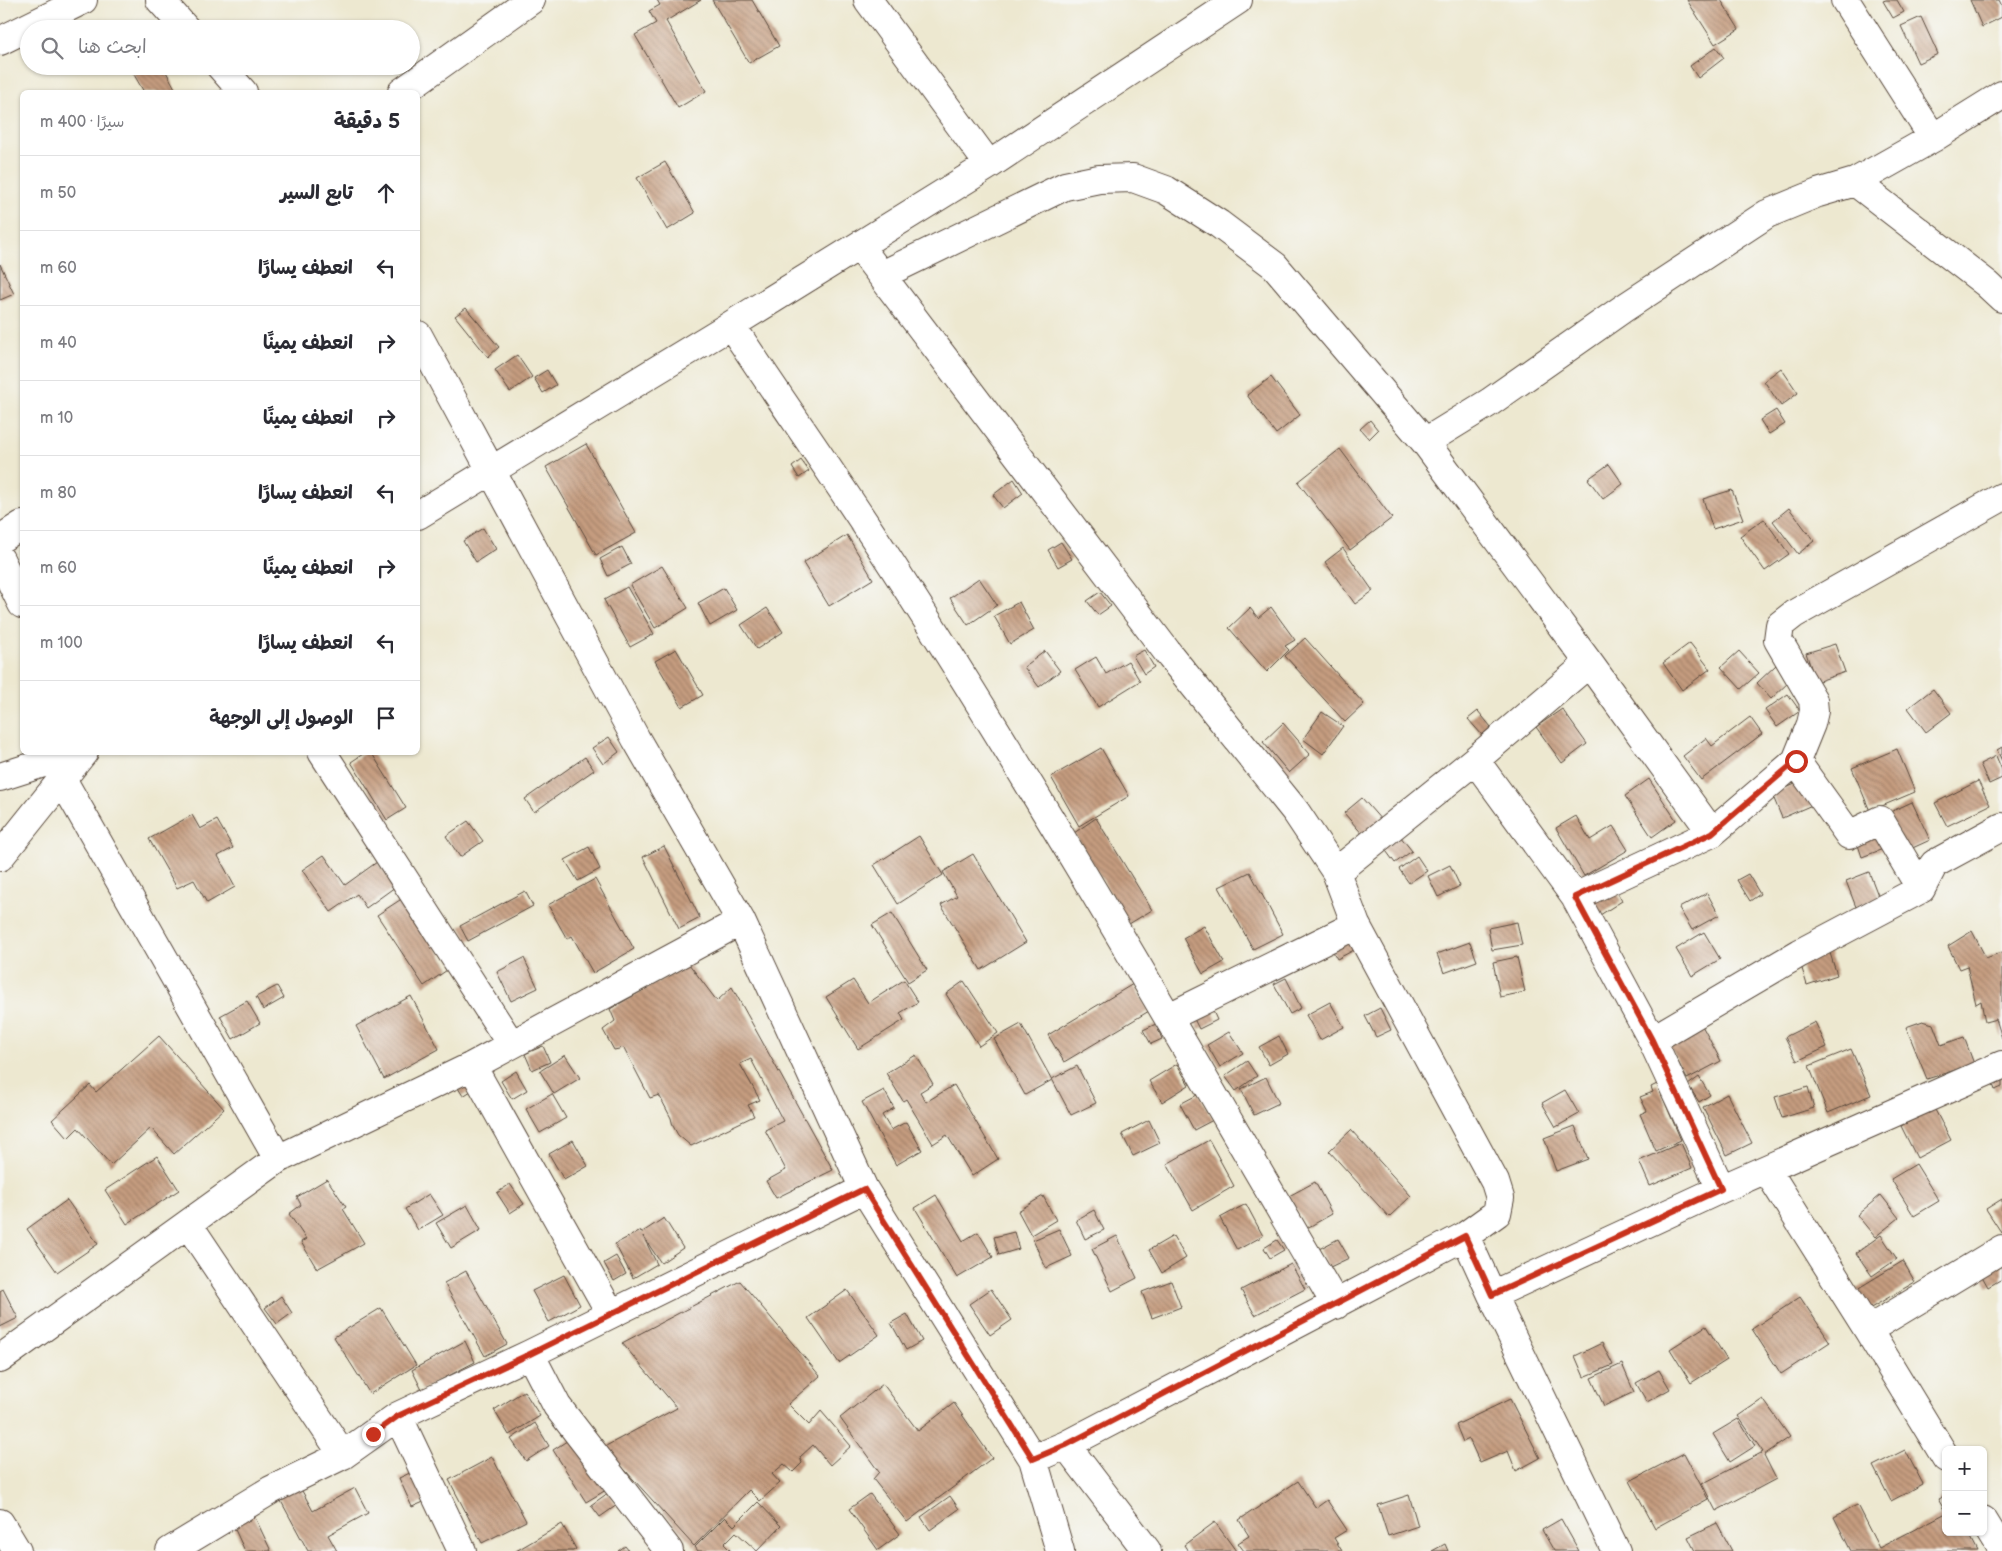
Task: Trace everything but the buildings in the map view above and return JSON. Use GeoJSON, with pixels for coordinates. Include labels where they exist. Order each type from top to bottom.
{"type":"FeatureCollection","features":[{"type":"Feature","properties":{"kind":"street"},"geometry":{"type":"LineString","coordinates":[[43,20],[83,0]]}},
{"type":"Feature","properties":{"kind":"street"},"geometry":{"type":"LineString","coordinates":[[160,0],[178,20]]}},
{"type":"Feature","properties":{"kind":"street"},"geometry":{"type":"LineString","coordinates":[[405,90],[530,0]]}},
{"type":"Feature","properties":{"kind":"street"},"geometry":{"type":"LineString","coordinates":[[868,0],[989,165]]}},
{"type":"Feature","properties":{"kind":"street"},"geometry":{"type":"LineString","coordinates":[[420,514],[731,325],[989,165],[1238,0]]}},
{"type":"Feature","properties":{"kind":"street"},"geometry":{"type":"LineString","coordinates":[[1845,0],[1933,138]]}},
{"type":"Feature","properties":{"kind":"street"},"geometry":{"type":"LineString","coordinates":[[0,41],[20,31]]}},
{"type":"Feature","properties":{"kind":"street"},"geometry":{"type":"LineString","coordinates":[[228,75],[241,90]]}},
{"type":"Feature","properties":{"kind":"street"},"geometry":{"type":"LineString","coordinates":[[1425,442],[1490,402],[1624,308],[1767,214],[1818,193],[1855,182],[1933,138],[2002,95]]}},
{"type":"Feature","properties":{"kind":"street"},"geometry":{"type":"LineString","coordinates":[[882,276],[1064,186],[1099,179],[1133,178],[1166,190],[1219,224],[1275,266],[1425,442],[1712,833]]}},
{"type":"Feature","properties":{"kind":"street"},"geometry":{"type":"LineString","coordinates":[[1855,182],[1987,284],[2002,298]]}},
{"type":"Feature","properties":{"kind":"street"},"geometry":{"type":"LineString","coordinates":[[859,246],[1171,657],[1296,812],[1336,872],[1356,925],[1495,1182],[1500,1198],[1497,1213],[1465,1236],[1066,1445],[1033,1459]]}},
{"type":"Feature","properties":{"kind":"street"},"geometry":{"type":"LineString","coordinates":[[731,325],[892,565],[1032,791],[1169,1017],[1336,1305]]}},
{"type":"Feature","properties":{"kind":"street"},"geometry":{"type":"LineString","coordinates":[[420,339],[636,739],[741,921],[864,1189],[1033,1459],[1060,1551]]}},
{"type":"Feature","properties":{"kind":"street"},"geometry":{"type":"LineString","coordinates":[[1575,897],[1712,833],[1796,761],[1811,724],[1814,711],[1813,700],[1778,640],[1780,625],[1794,614],[2002,497]]}},
{"type":"Feature","properties":{"kind":"street"},"geometry":{"type":"LineString","coordinates":[[0,539],[20,526]]}},
{"type":"Feature","properties":{"kind":"street"},"geometry":{"type":"LineString","coordinates":[[0,559],[20,600]]}},
{"type":"Feature","properties":{"kind":"street"},"geometry":{"type":"LineString","coordinates":[[1336,872],[1475,760],[1589,663]]}},
{"type":"Feature","properties":{"kind":"street"},"geometry":{"type":"LineString","coordinates":[[0,777],[69,755]]}},
{"type":"Feature","properties":{"kind":"street"},"geometry":{"type":"LineString","coordinates":[[0,857],[82,755]]}},
{"type":"Feature","properties":{"kind":"street"},"geometry":{"type":"LineString","coordinates":[[324,755],[511,1044]]}},
{"type":"Feature","properties":{"kind":"street"},"geometry":{"type":"LineString","coordinates":[[1475,760],[1575,897],[1652,1040],[1721,1189]]}},
{"type":"Feature","properties":{"kind":"street"},"geometry":{"type":"LineString","coordinates":[[1796,761],[1849,835],[1880,820],[1921,889]]}},
{"type":"Feature","properties":{"kind":"street"},"geometry":{"type":"LineString","coordinates":[[62,779],[278,1158]]}},
{"type":"Feature","properties":{"kind":"street"},"geometry":{"type":"LineString","coordinates":[[1652,1040],[1800,953],[1921,889],[1934,864],[2002,827]]}},
{"type":"Feature","properties":{"kind":"street"},"geometry":{"type":"LineString","coordinates":[[0,1359],[278,1158],[472,1066],[741,921]]}},
{"type":"Feature","properties":{"kind":"street"},"geometry":{"type":"LineString","coordinates":[[1169,1017],[1356,925]]}},
{"type":"Feature","properties":{"kind":"street"},"geometry":{"type":"LineString","coordinates":[[1492,1295],[1721,1189],[2002,1065]]}},
{"type":"Feature","properties":{"kind":"street"},"geometry":{"type":"LineString","coordinates":[[472,1066],[611,1314]]}},
{"type":"Feature","properties":{"kind":"street"},"geometry":{"type":"LineString","coordinates":[[1767,1170],[1942,1451]]}},
{"type":"Feature","properties":{"kind":"street"},"geometry":{"type":"LineString","coordinates":[[170,1551],[271,1490],[344,1455],[398,1416],[530,1354],[864,1189]]}},
{"type":"Feature","properties":{"kind":"street"},"geometry":{"type":"LineString","coordinates":[[188,1224],[344,1455]]}},
{"type":"Feature","properties":{"kind":"street"},"geometry":{"type":"LineString","coordinates":[[1465,1236],[1616,1551]]}},
{"type":"Feature","properties":{"kind":"street"},"geometry":{"type":"LineString","coordinates":[[1868,1330],[2002,1249]]}},
{"type":"Feature","properties":{"kind":"street"},"geometry":{"type":"LineString","coordinates":[[530,1354],[557,1406],[669,1551]]}},
{"type":"Feature","properties":{"kind":"street"},"geometry":{"type":"LineString","coordinates":[[398,1416],[462,1551]]}},
{"type":"Feature","properties":{"kind":"street"},"geometry":{"type":"LineString","coordinates":[[1066,1445],[1147,1551]]}},
{"type":"Feature","properties":{"kind":"street"},"geometry":{"type":"LineString","coordinates":[[0,1523],[17,1551]]}},
{"type":"Feature","properties":{"kind":"street"},"geometry":{"type":"LineString","coordinates":[[1987,1527],[2002,1551]]}},
{"type":"Feature","properties":{"kind":"route"},"geometry":{"type":"LineString","coordinates":[[373,1434],[398,1416],[530,1354],[864,1189],[1033,1459],[1066,1445],[1465,1236],[1492,1295],[1721,1189],[1652,1040],[1575,897],[1712,833],[1796,761]]}}]}
